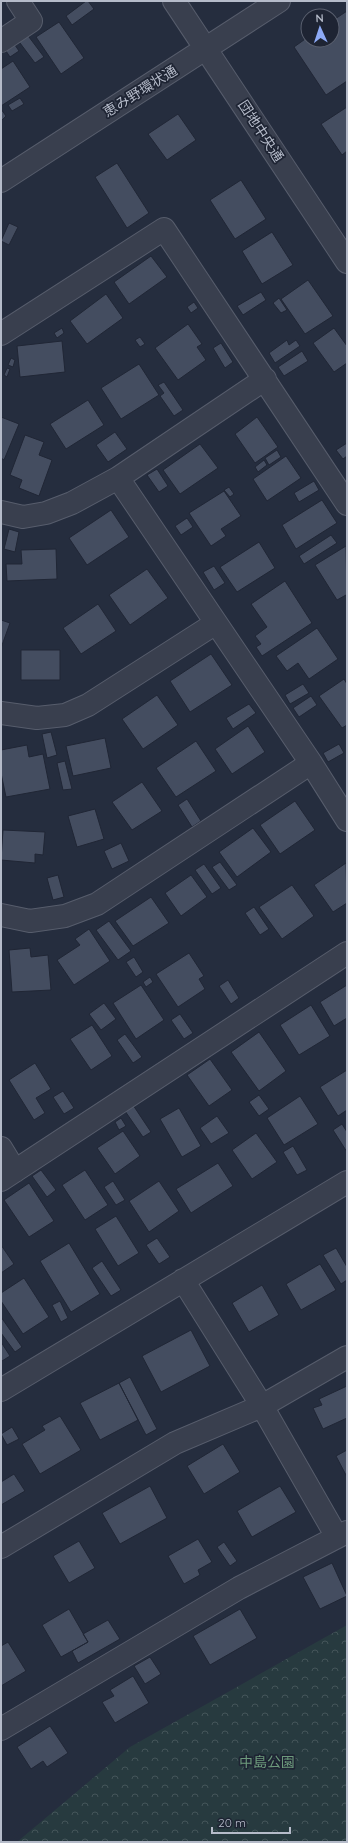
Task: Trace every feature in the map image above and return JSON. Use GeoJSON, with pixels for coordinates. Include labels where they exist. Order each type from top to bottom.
{"type":"FeatureCollection","features":[{"type":"Feature","properties":{"kind":"street"},"geometry":{"type":"LineString","coordinates":[[1,40],[31,21],[18,1]]}},
{"type":"Feature","properties":{"kind":"street","name":"団地中央通"},"geometry":{"type":"LineString","coordinates":[[174,1],[347,262]]}},
{"type":"Feature","properties":{"kind":"street","name":"恵み野環状通"},"geometry":{"type":"LineString","coordinates":[[1,181],[279,1]]}},
{"type":"Feature","properties":{"kind":"street"},"geometry":{"type":"LineString","coordinates":[[1,334],[164,229],[347,504]]}},
{"type":"Feature","properties":{"kind":"street"},"geometry":{"type":"LineString","coordinates":[[1,512],[23,517],[46,513],[72,503],[118,478],[264,379]]}},
{"type":"Feature","properties":{"kind":"street"},"geometry":{"type":"LineString","coordinates":[[118,478],[311,763],[347,820]]}},
{"type":"Feature","properties":{"kind":"street"},"geometry":{"type":"LineString","coordinates":[[1,713],[37,718],[65,715],[88,705],[216,623]]}},
{"type":"Feature","properties":{"kind":"street"},"geometry":{"type":"LineString","coordinates":[[1,915],[30,921],[65,916],[97,904],[311,763]]}},
{"type":"Feature","properties":{"kind":"street"},"geometry":{"type":"LineString","coordinates":[[1,1148],[8,1176],[347,953]]}},
{"type":"Feature","properties":{"kind":"street"},"geometry":{"type":"LineString","coordinates":[[1,1390],[347,1182]]}},
{"type":"Feature","properties":{"kind":"street"},"geometry":{"type":"LineString","coordinates":[[1,1729],[239,1588],[342,1534],[183,1280]]}},
{"type":"Feature","properties":{"kind":"street"},"geometry":{"type":"LineString","coordinates":[[1,1547],[175,1443],[262,1406],[347,1357]]}},
{"type":"Feature","properties":{"kind":"green space","name":"中島公園"},"geometry":{"type":"Polygon","coordinates":[[[347,1625],[347,1842],[17,1842],[130,1747],[347,1625]]]}},
{"type":"Feature","properties":{"kind":"building"},"geometry":{"type":"Polygon","coordinates":[[[88,1],[94,9],[72,25],[66,16],[88,1]]]}},
{"type":"Feature","properties":{"kind":"building"},"geometry":{"type":"Polygon","coordinates":[[[347,11],[347,81],[326,95],[294,47],[300,43],[300,48],[340,48],[340,16],[347,11]]]}},
{"type":"Feature","properties":{"kind":"building"},"geometry":{"type":"Polygon","coordinates":[[[59,22],[84,58],[61,74],[36,37],[59,22]]]}},
{"type":"Feature","properties":{"kind":"building"},"geometry":{"type":"Polygon","coordinates":[[[26,33],[44,57],[35,63],[17,39],[26,33]]]}},
{"type":"Feature","properties":{"kind":"building"},"geometry":{"type":"Polygon","coordinates":[[[15,45],[19,51],[10,57],[6,51],[15,45]]]}},
{"type":"Feature","properties":{"kind":"building"},"geometry":{"type":"Polygon","coordinates":[[[13,61],[30,87],[1,106],[1,69],[13,61]]]}},
{"type":"Feature","properties":{"kind":"building"},"geometry":{"type":"Polygon","coordinates":[[[20,98],[24,104],[12,111],[8,105],[20,98]]]}},
{"type":"Feature","properties":{"kind":"building"},"geometry":{"type":"Polygon","coordinates":[[[347,107],[347,151],[342,155],[321,124],[347,107]]]}},
{"type":"Feature","properties":{"kind":"building"},"geometry":{"type":"Polygon","coordinates":[[[1,109],[6,116],[1,121],[1,109]]]}},
{"type":"Feature","properties":{"kind":"building"},"geometry":{"type":"Polygon","coordinates":[[[178,114],[196,140],[167,160],[148,134],[178,114]]]}},
{"type":"Feature","properties":{"kind":"building"},"geometry":{"type":"Polygon","coordinates":[[[117,163],[149,213],[127,228],[95,177],[117,163]]]}},
{"type":"Feature","properties":{"kind":"building"},"geometry":{"type":"Polygon","coordinates":[[[241,180],[266,219],[235,239],[210,200],[241,180]]]}},
{"type":"Feature","properties":{"kind":"building"},"geometry":{"type":"Polygon","coordinates":[[[9,223],[18,227],[9,245],[1,241],[9,223]]]}},
{"type":"Feature","properties":{"kind":"building"},"geometry":{"type":"Polygon","coordinates":[[[272,232],[293,265],[262,284],[242,251],[272,232]]]}},
{"type":"Feature","properties":{"kind":"building"},"geometry":{"type":"Polygon","coordinates":[[[151,256],[167,277],[129,304],[114,282],[151,256]]]}},
{"type":"Feature","properties":{"kind":"building"},"geometry":{"type":"Polygon","coordinates":[[[308,280],[333,316],[305,334],[281,299],[308,280]]]}},
{"type":"Feature","properties":{"kind":"building"},"geometry":{"type":"Polygon","coordinates":[[[261,292],[266,300],[243,315],[237,306],[261,292]]]}},
{"type":"Feature","properties":{"kind":"building"},"geometry":{"type":"Polygon","coordinates":[[[106,294],[123,318],[87,344],[70,321],[106,294]]]}},
{"type":"Feature","properties":{"kind":"building"},"geometry":{"type":"Polygon","coordinates":[[[279,298],[287,310],[281,313],[273,303],[279,298]]]}},
{"type":"Feature","properties":{"kind":"building"},"geometry":{"type":"Polygon","coordinates":[[[194,302],[198,308],[191,313],[187,307],[194,302]]]}},
{"type":"Feature","properties":{"kind":"building"},"geometry":{"type":"Polygon","coordinates":[[[188,324],[202,344],[197,347],[206,360],[178,380],[155,348],[188,324]]]}},
{"type":"Feature","properties":{"kind":"building"},"geometry":{"type":"Polygon","coordinates":[[[62,328],[64,333],[57,338],[54,333],[62,328]]]}},
{"type":"Feature","properties":{"kind":"building"},"geometry":{"type":"Polygon","coordinates":[[[334,328],[347,346],[347,363],[334,372],[313,343],[334,328]]]}},
{"type":"Feature","properties":{"kind":"building"},"geometry":{"type":"Polygon","coordinates":[[[140,337],[145,344],[140,347],[135,340],[140,337]]]}},
{"type":"Feature","properties":{"kind":"building"},"geometry":{"type":"Polygon","coordinates":[[[287,340],[289,345],[296,340],[300,346],[275,363],[269,353],[287,340]]]}},
{"type":"Feature","properties":{"kind":"building"},"geometry":{"type":"Polygon","coordinates":[[[62,341],[65,372],[20,377],[17,346],[62,341]]]}},
{"type":"Feature","properties":{"kind":"building"},"geometry":{"type":"Polygon","coordinates":[[[221,343],[233,362],[225,368],[213,348],[221,343]]]}},
{"type":"Feature","properties":{"kind":"building"},"geometry":{"type":"Polygon","coordinates":[[[302,351],[308,361],[284,376],[278,367],[302,351]]]}},
{"type":"Feature","properties":{"kind":"building"},"geometry":{"type":"Polygon","coordinates":[[[11,358],[15,360],[13,367],[8,365],[11,358]]]}},
{"type":"Feature","properties":{"kind":"building"},"geometry":{"type":"Polygon","coordinates":[[[139,364],[159,395],[121,419],[101,388],[139,364]]]}},
{"type":"Feature","properties":{"kind":"building"},"geometry":{"type":"Polygon","coordinates":[[[7,368],[10,369],[7,377],[4,375],[7,368]]]}},
{"type":"Feature","properties":{"kind":"building"},"geometry":{"type":"Polygon","coordinates":[[[164,382],[183,410],[174,416],[160,396],[164,393],[158,385],[164,382]]]}},
{"type":"Feature","properties":{"kind":"building"},"geometry":{"type":"Polygon","coordinates":[[[88,400],[104,425],[66,449],[50,424],[88,400]]]}},
{"type":"Feature","properties":{"kind":"building"},"geometry":{"type":"Polygon","coordinates":[[[1,417],[19,424],[4,460],[1,458],[1,417]]]}},
{"type":"Feature","properties":{"kind":"building"},"geometry":{"type":"Polygon","coordinates":[[[257,417],[278,447],[255,463],[235,434],[257,417]]]}},
{"type":"Feature","properties":{"kind":"building"},"geometry":{"type":"Polygon","coordinates":[[[115,432],[127,449],[108,462],[96,445],[115,432]]]}},
{"type":"Feature","properties":{"kind":"building"},"geometry":{"type":"Polygon","coordinates":[[[25,435],[44,442],[39,455],[52,460],[39,496],[19,488],[22,480],[10,475],[25,435]]]}},
{"type":"Feature","properties":{"kind":"building"},"geometry":{"type":"Polygon","coordinates":[[[347,443],[347,456],[343,459],[336,450],[347,443]]]}},
{"type":"Feature","properties":{"kind":"building"},"geometry":{"type":"Polygon","coordinates":[[[200,444],[218,468],[180,494],[163,470],[200,444]]]}},
{"type":"Feature","properties":{"kind":"building"},"geometry":{"type":"Polygon","coordinates":[[[277,450],[281,457],[269,465],[265,458],[277,450]]]}},
{"type":"Feature","properties":{"kind":"building"},"geometry":{"type":"Polygon","coordinates":[[[286,456],[301,478],[267,501],[253,479],[286,456]]]}},
{"type":"Feature","properties":{"kind":"building"},"geometry":{"type":"Polygon","coordinates":[[[264,460],[267,465],[258,472],[255,467],[264,460]]]}},
{"type":"Feature","properties":{"kind":"building"},"geometry":{"type":"Polygon","coordinates":[[[157,469],[168,486],[159,492],[147,475],[157,469]]]}},
{"type":"Feature","properties":{"kind":"building"},"geometry":{"type":"Polygon","coordinates":[[[314,481],[319,490],[299,502],[294,493],[314,481]]]}},
{"type":"Feature","properties":{"kind":"building"},"geometry":{"type":"Polygon","coordinates":[[[229,487],[234,494],[230,497],[224,490],[229,487]]]}},
{"type":"Feature","properties":{"kind":"building"},"geometry":{"type":"Polygon","coordinates":[[[224,491],[241,516],[221,529],[226,536],[211,546],[189,513],[224,491]]]}},
{"type":"Feature","properties":{"kind":"building"},"geometry":{"type":"Polygon","coordinates":[[[322,500],[337,523],[296,549],[282,525],[322,500]]]}},
{"type":"Feature","properties":{"kind":"building"},"geometry":{"type":"Polygon","coordinates":[[[111,510],[129,537],[87,565],[69,538],[111,510]]]}},
{"type":"Feature","properties":{"kind":"building"},"geometry":{"type":"Polygon","coordinates":[[[187,518],[193,527],[181,535],[175,526],[187,518]]]}},
{"type":"Feature","properties":{"kind":"building"},"geometry":{"type":"Polygon","coordinates":[[[9,529],[19,532],[15,552],[4,549],[9,529]]]}},
{"type":"Feature","properties":{"kind":"building"},"geometry":{"type":"Polygon","coordinates":[[[331,535],[337,543],[304,564],[299,556],[331,535]]]}},
{"type":"Feature","properties":{"kind":"building"},"geometry":{"type":"Polygon","coordinates":[[[259,542],[275,568],[237,592],[220,567],[259,542]]]}},
{"type":"Feature","properties":{"kind":"building"},"geometry":{"type":"Polygon","coordinates":[[[346,546],[347,597],[346,595],[337,600],[315,565],[346,546]]]}},
{"type":"Feature","properties":{"kind":"building"},"geometry":{"type":"Polygon","coordinates":[[[56,549],[57,579],[7,581],[6,564],[22,564],[21,550],[56,549]]]}},
{"type":"Feature","properties":{"kind":"building"},"geometry":{"type":"Polygon","coordinates":[[[214,566],[225,583],[214,590],[203,572],[214,566]]]}},
{"type":"Feature","properties":{"kind":"building"},"geometry":{"type":"Polygon","coordinates":[[[147,569],[168,598],[130,625],[109,595],[147,569]]]}},
{"type":"Feature","properties":{"kind":"building"},"geometry":{"type":"Polygon","coordinates":[[[285,581],[312,623],[262,656],[256,647],[261,644],[255,636],[267,627],[251,604],[285,581]]]}},
{"type":"Feature","properties":{"kind":"building"},"geometry":{"type":"Polygon","coordinates":[[[98,604],[116,631],[81,654],[63,628],[98,604]]]}},
{"type":"Feature","properties":{"kind":"building"},"geometry":{"type":"Polygon","coordinates":[[[1,620],[10,623],[1,648],[1,620]]]}},
{"type":"Feature","properties":{"kind":"building"},"geometry":{"type":"Polygon","coordinates":[[[317,628],[338,659],[309,679],[298,663],[287,671],[276,656],[317,628]]]}},
{"type":"Feature","properties":{"kind":"building"},"geometry":{"type":"Polygon","coordinates":[[[21,650],[60,650],[60,680],[21,680],[21,650]]]}},
{"type":"Feature","properties":{"kind":"building"},"geometry":{"type":"Polygon","coordinates":[[[211,654],[232,685],[190,712],[170,681],[211,654]]]}},
{"type":"Feature","properties":{"kind":"building"},"geometry":{"type":"Polygon","coordinates":[[[344,679],[347,684],[347,725],[342,728],[319,696],[344,679]]]}},
{"type":"Feature","properties":{"kind":"building"},"geometry":{"type":"Polygon","coordinates":[[[303,684],[309,693],[290,704],[285,695],[303,684]]]}},
{"type":"Feature","properties":{"kind":"building"},"geometry":{"type":"Polygon","coordinates":[[[157,695],[178,725],[143,749],[122,719],[157,695]]]}},
{"type":"Feature","properties":{"kind":"building"},"geometry":{"type":"Polygon","coordinates":[[[311,696],[317,705],[299,717],[293,708],[311,696]]]}},
{"type":"Feature","properties":{"kind":"building"},"geometry":{"type":"Polygon","coordinates":[[[249,704],[256,713],[233,729],[226,718],[249,704]]]}},
{"type":"Feature","properties":{"kind":"building"},"geometry":{"type":"Polygon","coordinates":[[[248,726],[265,752],[232,774],[215,749],[248,726]]]}},
{"type":"Feature","properties":{"kind":"building"},"geometry":{"type":"Polygon","coordinates":[[[51,732],[57,755],[47,758],[42,734],[51,732]]]}},
{"type":"Feature","properties":{"kind":"building"},"geometry":{"type":"Polygon","coordinates":[[[105,738],[111,768],[73,776],[66,746],[105,738]]]}},
{"type":"Feature","properties":{"kind":"building"},"geometry":{"type":"Polygon","coordinates":[[[196,741],[216,771],[176,797],[156,768],[196,741]]]}},
{"type":"Feature","properties":{"kind":"building"},"geometry":{"type":"Polygon","coordinates":[[[339,744],[344,753],[328,762],[323,753],[339,744]]]}},
{"type":"Feature","properties":{"kind":"building"},"geometry":{"type":"Polygon","coordinates":[[[27,745],[29,757],[43,754],[50,789],[6,797],[1,773],[1,750],[27,745]]]}},
{"type":"Feature","properties":{"kind":"building"},"geometry":{"type":"Polygon","coordinates":[[[65,761],[72,789],[63,790],[57,763],[65,761]]]}},
{"type":"Feature","properties":{"kind":"building"},"geometry":{"type":"Polygon","coordinates":[[[142,782],[162,811],[132,830],[112,802],[142,782]]]}},
{"type":"Feature","properties":{"kind":"building"},"geometry":{"type":"Polygon","coordinates":[[[187,799],[201,821],[192,827],[178,805],[187,799]]]}},
{"type":"Feature","properties":{"kind":"building"},"geometry":{"type":"Polygon","coordinates":[[[295,801],[315,830],[280,854],[260,825],[295,801]]]}},
{"type":"Feature","properties":{"kind":"building"},"geometry":{"type":"Polygon","coordinates":[[[95,809],[104,839],[77,847],[68,816],[95,809]]]}},
{"type":"Feature","properties":{"kind":"building"},"geometry":{"type":"Polygon","coordinates":[[[253,828],[271,852],[237,877],[219,852],[253,828]]]}},
{"type":"Feature","properties":{"kind":"building"},"geometry":{"type":"Polygon","coordinates":[[[3,830],[45,832],[43,855],[35,854],[35,863],[1,860],[3,830]]]}},
{"type":"Feature","properties":{"kind":"building"},"geometry":{"type":"Polygon","coordinates":[[[121,843],[129,861],[112,869],[104,851],[121,843]]]}},
{"type":"Feature","properties":{"kind":"building"},"geometry":{"type":"Polygon","coordinates":[[[220,862],[237,885],[229,890],[212,867],[220,862]]]}},
{"type":"Feature","properties":{"kind":"building"},"geometry":{"type":"Polygon","coordinates":[[[346,863],[347,903],[333,912],[314,885],[346,863]]]}},
{"type":"Feature","properties":{"kind":"building"},"geometry":{"type":"Polygon","coordinates":[[[204,864],[221,888],[212,894],[195,870],[204,864]]]}},
{"type":"Feature","properties":{"kind":"building"},"geometry":{"type":"Polygon","coordinates":[[[58,875],[64,897],[53,900],[47,878],[58,875]]]}},
{"type":"Feature","properties":{"kind":"building"},"geometry":{"type":"Polygon","coordinates":[[[191,875],[207,897],[181,916],[165,893],[191,875]]]}},
{"type":"Feature","properties":{"kind":"building"},"geometry":{"type":"Polygon","coordinates":[[[292,885],[314,916],[282,939],[259,907],[292,885]]]}},
{"type":"Feature","properties":{"kind":"building"},"geometry":{"type":"Polygon","coordinates":[[[151,897],[169,923],[133,946],[115,921],[151,897]]]}},
{"type":"Feature","properties":{"kind":"building"},"geometry":{"type":"Polygon","coordinates":[[[254,907],[269,929],[260,935],[245,913],[254,907]]]}},
{"type":"Feature","properties":{"kind":"building"},"geometry":{"type":"Polygon","coordinates":[[[109,921],[131,951],[118,960],[96,930],[109,921]]]}},
{"type":"Feature","properties":{"kind":"building"},"geometry":{"type":"Polygon","coordinates":[[[89,929],[110,961],[74,985],[57,960],[80,945],[75,939],[89,929]]]}},
{"type":"Feature","properties":{"kind":"building"},"geometry":{"type":"Polygon","coordinates":[[[30,948],[31,957],[48,955],[51,990],[12,992],[9,950],[30,948]]]}},
{"type":"Feature","properties":{"kind":"building"},"geometry":{"type":"Polygon","coordinates":[[[189,953],[204,976],[199,979],[205,989],[178,1007],[156,974],[189,953]]]}},
{"type":"Feature","properties":{"kind":"building"},"geometry":{"type":"Polygon","coordinates":[[[134,957],[143,972],[136,977],[126,962],[134,957]]]}},
{"type":"Feature","properties":{"kind":"building"},"geometry":{"type":"Polygon","coordinates":[[[150,977],[153,982],[146,987],[143,982],[150,977]]]}},
{"type":"Feature","properties":{"kind":"building"},"geometry":{"type":"Polygon","coordinates":[[[228,980],[239,998],[231,1004],[219,986],[228,980]]]}},
{"type":"Feature","properties":{"kind":"building"},"geometry":{"type":"Polygon","coordinates":[[[141,985],[164,1020],[136,1039],[113,1003],[141,985]]]}},
{"type":"Feature","properties":{"kind":"building"},"geometry":{"type":"Polygon","coordinates":[[[347,985],[347,1018],[334,1026],[320,1002],[347,985]]]}},
{"type":"Feature","properties":{"kind":"building"},"geometry":{"type":"Polygon","coordinates":[[[104,1003],[116,1019],[101,1030],[89,1014],[104,1003]]]}},
{"type":"Feature","properties":{"kind":"building"},"geometry":{"type":"Polygon","coordinates":[[[311,1005],[330,1036],[299,1055],[280,1025],[311,1005]]]}},
{"type":"Feature","properties":{"kind":"building"},"geometry":{"type":"Polygon","coordinates":[[[180,1014],[193,1033],[184,1039],[171,1020],[180,1014]]]}},
{"type":"Feature","properties":{"kind":"building"},"geometry":{"type":"Polygon","coordinates":[[[92,1025],[112,1056],[91,1070],[70,1039],[92,1025]]]}},
{"type":"Feature","properties":{"kind":"building"},"geometry":{"type":"Polygon","coordinates":[[[259,1032],[286,1071],[259,1091],[231,1052],[259,1032]]]}},
{"type":"Feature","properties":{"kind":"building"},"geometry":{"type":"Polygon","coordinates":[[[125,1034],[142,1057],[133,1063],[117,1040],[125,1034]]]}},
{"type":"Feature","properties":{"kind":"building"},"geometry":{"type":"Polygon","coordinates":[[[210,1059],[232,1090],[209,1106],[187,1075],[210,1059]]]}},
{"type":"Feature","properties":{"kind":"building"},"geometry":{"type":"Polygon","coordinates":[[[35,1063],[51,1089],[36,1098],[45,1113],[34,1120],[9,1080],[35,1063]]]}},
{"type":"Feature","properties":{"kind":"building"},"geometry":{"type":"Polygon","coordinates":[[[347,1070],[347,1110],[338,1116],[320,1087],[347,1070]]]}},
{"type":"Feature","properties":{"kind":"building"},"geometry":{"type":"Polygon","coordinates":[[[63,1091],[74,1108],[64,1114],[53,1097],[63,1091]]]}},
{"type":"Feature","properties":{"kind":"building"},"geometry":{"type":"Polygon","coordinates":[[[259,1095],[269,1109],[259,1116],[249,1102],[259,1095]]]}},
{"type":"Feature","properties":{"kind":"building"},"geometry":{"type":"Polygon","coordinates":[[[300,1096],[318,1124],[284,1145],[267,1118],[300,1096]]]}},
{"type":"Feature","properties":{"kind":"building"},"geometry":{"type":"Polygon","coordinates":[[[133,1105],[151,1132],[143,1137],[125,1111],[133,1105]]]}},
{"type":"Feature","properties":{"kind":"building"},"geometry":{"type":"Polygon","coordinates":[[[179,1108],[201,1146],[182,1157],[160,1119],[179,1108]]]}},
{"type":"Feature","properties":{"kind":"building"},"geometry":{"type":"Polygon","coordinates":[[[217,1116],[229,1133],[211,1144],[200,1128],[217,1116]]]}},
{"type":"Feature","properties":{"kind":"building"},"geometry":{"type":"Polygon","coordinates":[[[121,1118],[126,1126],[119,1130],[115,1122],[121,1118]]]}},
{"type":"Feature","properties":{"kind":"building"},"geometry":{"type":"Polygon","coordinates":[[[342,1124],[347,1132],[347,1152],[333,1130],[342,1124]]]}},
{"type":"Feature","properties":{"kind":"building"},"geometry":{"type":"Polygon","coordinates":[[[123,1131],[140,1156],[115,1174],[97,1148],[123,1131]]]}},
{"type":"Feature","properties":{"kind":"building"},"geometry":{"type":"Polygon","coordinates":[[[256,1133],[277,1162],[252,1179],[232,1150],[256,1133]]]}},
{"type":"Feature","properties":{"kind":"building"},"geometry":{"type":"Polygon","coordinates":[[[293,1146],[307,1170],[297,1175],[283,1152],[293,1146]]]}},
{"type":"Feature","properties":{"kind":"building"},"geometry":{"type":"Polygon","coordinates":[[[218,1163],[233,1186],[191,1213],[176,1189],[218,1163]]]}},
{"type":"Feature","properties":{"kind":"building"},"geometry":{"type":"Polygon","coordinates":[[[41,1170],[56,1190],[47,1197],[32,1176],[41,1170]]]}},
{"type":"Feature","properties":{"kind":"building"},"geometry":{"type":"Polygon","coordinates":[[[85,1170],[108,1205],[85,1220],[62,1185],[85,1170]]]}},
{"type":"Feature","properties":{"kind":"building"},"geometry":{"type":"Polygon","coordinates":[[[113,1181],[125,1200],[116,1205],[104,1187],[113,1181]]]}},
{"type":"Feature","properties":{"kind":"building"},"geometry":{"type":"Polygon","coordinates":[[[159,1181],[179,1211],[149,1232],[129,1201],[159,1181]]]}},
{"type":"Feature","properties":{"kind":"building"},"geometry":{"type":"Polygon","coordinates":[[[29,1183],[54,1221],[29,1237],[4,1200],[29,1183]]]}},
{"type":"Feature","properties":{"kind":"building"},"geometry":{"type":"Polygon","coordinates":[[[116,1216],[139,1253],[118,1266],[95,1229],[116,1216]]]}},
{"type":"Feature","properties":{"kind":"building"},"geometry":{"type":"Polygon","coordinates":[[[157,1238],[170,1257],[159,1264],[146,1245],[157,1238]]]}},
{"type":"Feature","properties":{"kind":"building"},"geometry":{"type":"Polygon","coordinates":[[[69,1243],[100,1294],[71,1312],[40,1261],[69,1243]]]}},
{"type":"Feature","properties":{"kind":"building"},"geometry":{"type":"Polygon","coordinates":[[[1,1245],[14,1264],[1,1273],[1,1245]]]}},
{"type":"Feature","properties":{"kind":"building"},"geometry":{"type":"Polygon","coordinates":[[[336,1248],[347,1267],[347,1280],[341,1284],[323,1255],[336,1248]]]}},
{"type":"Feature","properties":{"kind":"building"},"geometry":{"type":"Polygon","coordinates":[[[102,1261],[121,1290],[111,1296],[92,1268],[102,1261]]]}},
{"type":"Feature","properties":{"kind":"building"},"geometry":{"type":"Polygon","coordinates":[[[320,1264],[336,1290],[301,1310],[286,1284],[320,1264]]]}},
{"type":"Feature","properties":{"kind":"building"},"geometry":{"type":"Polygon","coordinates":[[[24,1278],[49,1317],[23,1334],[1,1301],[1,1293],[24,1278]]]}},
{"type":"Feature","properties":{"kind":"building"},"geometry":{"type":"Polygon","coordinates":[[[262,1285],[279,1315],[249,1332],[232,1303],[262,1285]]]}},
{"type":"Feature","properties":{"kind":"building"},"geometry":{"type":"Polygon","coordinates":[[[60,1301],[68,1318],[61,1322],[52,1305],[60,1301]]]}},
{"type":"Feature","properties":{"kind":"building"},"geometry":{"type":"Polygon","coordinates":[[[1,1317],[22,1347],[15,1352],[1,1333],[1,1317]]]}},
{"type":"Feature","properties":{"kind":"building"},"geometry":{"type":"Polygon","coordinates":[[[191,1330],[210,1366],[161,1392],[142,1356],[191,1330]]]}},
{"type":"Feature","properties":{"kind":"building"},"geometry":{"type":"Polygon","coordinates":[[[1,1342],[10,1356],[2,1361],[1,1360],[1,1342]]]}},
{"type":"Feature","properties":{"kind":"building"},"geometry":{"type":"Polygon","coordinates":[[[130,1377],[157,1429],[146,1435],[119,1383],[130,1377]]]}},
{"type":"Feature","properties":{"kind":"building"},"geometry":{"type":"Polygon","coordinates":[[[119,1383],[138,1420],[100,1440],[80,1403],[119,1383]]]}},
{"type":"Feature","properties":{"kind":"building"},"geometry":{"type":"Polygon","coordinates":[[[347,1386],[347,1418],[323,1429],[313,1408],[322,1405],[319,1399],[347,1386]]]}},
{"type":"Feature","properties":{"kind":"building"},"geometry":{"type":"Polygon","coordinates":[[[60,1416],[81,1450],[40,1474],[22,1444],[45,1430],[42,1426],[60,1416]]]}},
{"type":"Feature","properties":{"kind":"building"},"geometry":{"type":"Polygon","coordinates":[[[12,1427],[19,1439],[7,1445],[1,1434],[12,1427]]]}},
{"type":"Feature","properties":{"kind":"building"},"geometry":{"type":"Polygon","coordinates":[[[223,1444],[240,1472],[204,1494],[187,1466],[223,1444]]]}},
{"type":"Feature","properties":{"kind":"building"},"geometry":{"type":"Polygon","coordinates":[[[347,1450],[347,1477],[336,1456],[347,1450]]]}},
{"type":"Feature","properties":{"kind":"building"},"geometry":{"type":"Polygon","coordinates":[[[14,1474],[25,1491],[1,1505],[1,1482],[14,1474]]]}},
{"type":"Feature","properties":{"kind":"building"},"geometry":{"type":"Polygon","coordinates":[[[150,1486],[167,1518],[120,1544],[102,1513],[150,1486]]]}},
{"type":"Feature","properties":{"kind":"building"},"geometry":{"type":"Polygon","coordinates":[[[280,1486],[296,1512],[252,1537],[237,1511],[280,1486]]]}},
{"type":"Feature","properties":{"kind":"building"},"geometry":{"type":"Polygon","coordinates":[[[198,1539],[212,1562],[198,1570],[200,1575],[184,1584],[168,1556],[198,1539]]]}},
{"type":"Feature","properties":{"kind":"building"},"geometry":{"type":"Polygon","coordinates":[[[79,1541],[95,1568],[69,1583],[53,1556],[79,1541]]]}},
{"type":"Feature","properties":{"kind":"building"},"geometry":{"type":"Polygon","coordinates":[[[224,1542],[237,1561],[230,1566],[217,1547],[224,1542]]]}},
{"type":"Feature","properties":{"kind":"building"},"geometry":{"type":"Polygon","coordinates":[[[332,1563],[347,1596],[320,1609],[303,1577],[332,1563]]]}},
{"type":"Feature","properties":{"kind":"building"},"geometry":{"type":"Polygon","coordinates":[[[69,1609],[88,1642],[61,1657],[42,1625],[69,1609]]]}},
{"type":"Feature","properties":{"kind":"building"},"geometry":{"type":"Polygon","coordinates":[[[240,1609],[257,1638],[210,1665],[193,1636],[240,1609]]]}},
{"type":"Feature","properties":{"kind":"building"},"geometry":{"type":"Polygon","coordinates":[[[108,1620],[120,1639],[78,1663],[72,1651],[88,1642],[83,1634],[108,1620]]]}},
{"type":"Feature","properties":{"kind":"building"},"geometry":{"type":"Polygon","coordinates":[[[8,1642],[26,1671],[1,1686],[1,1646],[8,1642]]]}},
{"type":"Feature","properties":{"kind":"building"},"geometry":{"type":"Polygon","coordinates":[[[150,1657],[161,1674],[145,1684],[134,1666],[150,1657]]]}},
{"type":"Feature","properties":{"kind":"building"},"geometry":{"type":"Polygon","coordinates":[[[133,1676],[149,1703],[115,1723],[102,1702],[114,1696],[110,1690],[133,1676]]]}},
{"type":"Feature","properties":{"kind":"building"},"geometry":{"type":"Polygon","coordinates":[[[50,1726],[68,1753],[47,1767],[43,1761],[31,1769],[17,1747],[50,1726]]]}}]}
